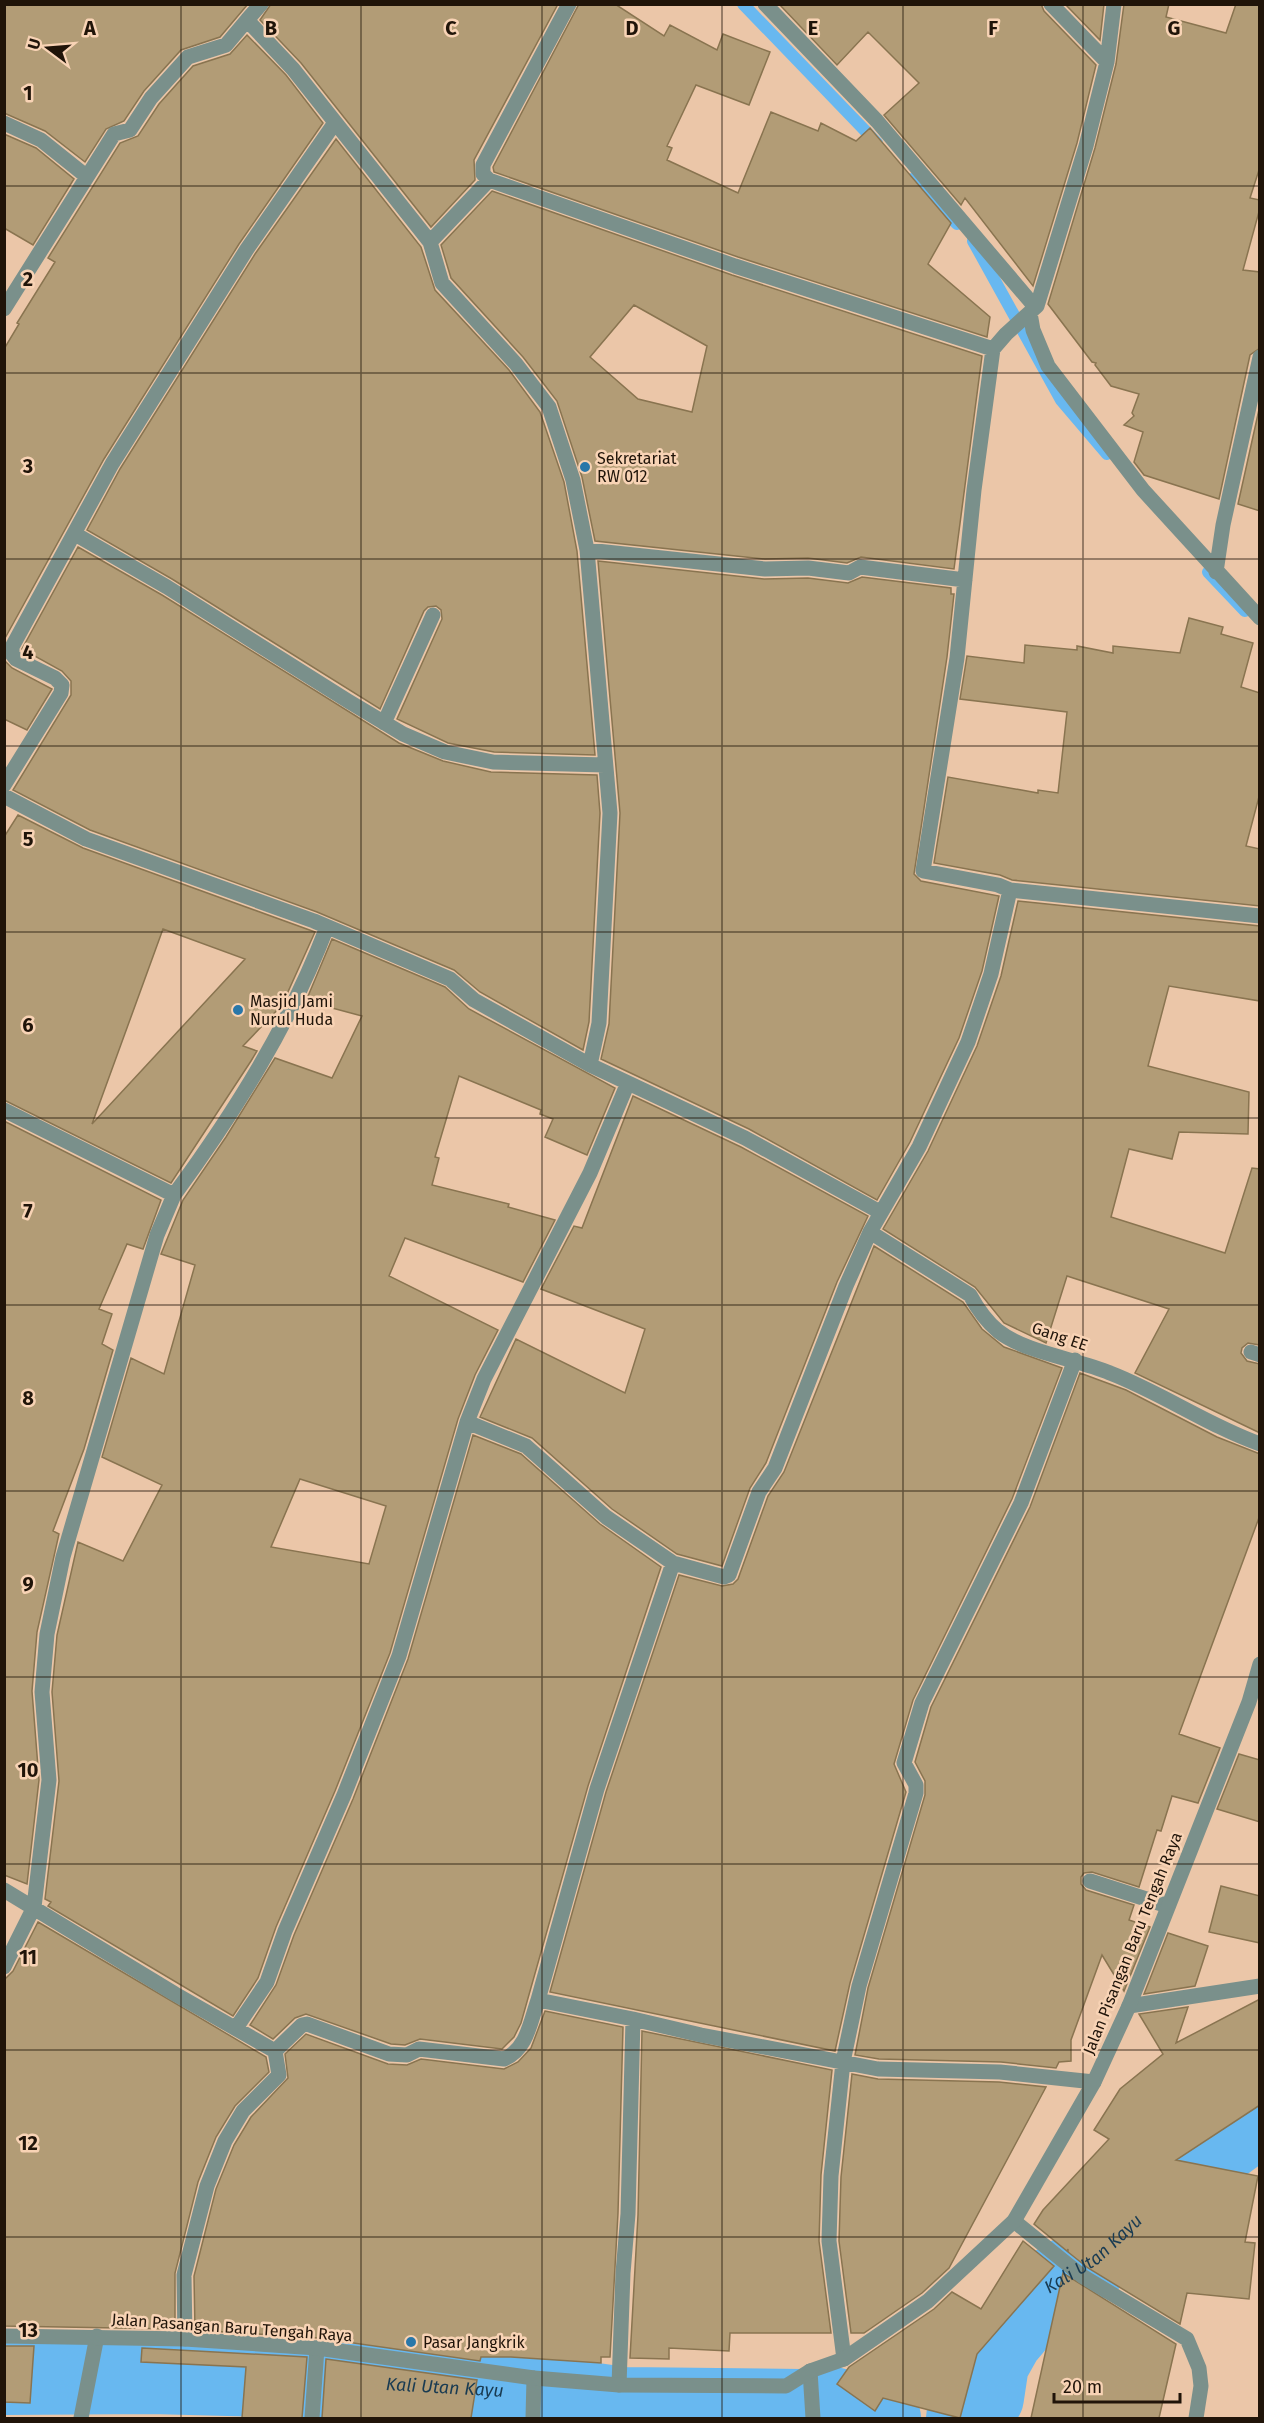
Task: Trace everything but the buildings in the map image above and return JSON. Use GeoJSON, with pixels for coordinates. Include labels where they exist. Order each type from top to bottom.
{"type":"FeatureCollection","features":[{"type":"Feature","properties":{"kind":"street"},"geometry":{"type":"LineString","coordinates":[[569,4],[483,165],[483,174],[489,180],[735,266],[993,349]]}},
{"type":"Feature","properties":{"kind":"street"},"geometry":{"type":"LineString","coordinates":[[765,4],[877,121],[1030,301],[1033,330],[1048,366],[1143,490],[1260,618]]}},
{"type":"Feature","properties":{"kind":"street"},"geometry":{"type":"LineString","coordinates":[[1052,4],[1107,62]]}},
{"type":"Feature","properties":{"kind":"street"},"geometry":{"type":"LineString","coordinates":[[1114,4],[1107,62],[1074,190],[1030,313],[993,349],[957,658],[923,871],[1010,890],[1260,916]]}},
{"type":"Feature","properties":{"kind":"street"},"geometry":{"type":"LineString","coordinates":[[4,309],[114,134],[130,130],[152,98],[188,57],[226,45],[258,5]]}},
{"type":"Feature","properties":{"kind":"street"},"geometry":{"type":"LineString","coordinates":[[247,20],[293,69],[334,124],[430,242],[442,283],[516,364],[549,407],[573,480],[587,550],[610,813],[599,1023],[590,1065]]}},
{"type":"Feature","properties":{"kind":"street"},"geometry":{"type":"LineString","coordinates":[[4,123],[41,140],[86,176]]}},
{"type":"Feature","properties":{"kind":"street"},"geometry":{"type":"LineString","coordinates":[[4,785],[61,693],[62,685],[55,678],[16,659],[12,654],[12,647],[112,464],[247,249],[334,124]]}},
{"type":"Feature","properties":{"kind":"street"},"geometry":{"type":"LineString","coordinates":[[430,242],[489,180]]}},
{"type":"Feature","properties":{"kind":"street"},"geometry":{"type":"LineString","coordinates":[[1216,572],[1223,525],[1260,357]]}},
{"type":"Feature","properties":{"kind":"street"},"geometry":{"type":"LineString","coordinates":[[75,534],[167,587],[384,723],[445,752],[493,762],[605,765]]}},
{"type":"Feature","properties":{"kind":"street"},"geometry":{"type":"LineString","coordinates":[[587,550],[765,569],[807,568],[849,573],[860,567],[965,580]]}},
{"type":"Feature","properties":{"kind":"street"},"geometry":{"type":"LineString","coordinates":[[384,723],[433,615]]}},
{"type":"Feature","properties":{"kind":"street"},"geometry":{"type":"LineString","coordinates":[[4,796],[86,839],[327,927],[450,979],[474,1000],[590,1065],[627,1085],[745,1137],[880,1212]]}},
{"type":"Feature","properties":{"kind":"street"},"geometry":{"type":"LineString","coordinates":[[466,1422],[526,1446],[606,1516],[673,1563],[724,1577],[729,1575],[759,1492],[776,1468],[846,1286],[880,1212],[919,1147],[968,1042],[991,974],[1010,890]]}},
{"type":"Feature","properties":{"kind":"street"},"geometry":{"type":"LineString","coordinates":[[4,1967],[34,1907],[49,1780],[42,1692],[47,1634],[63,1557],[157,1235],[174,1195],[244,1092],[295,1005],[327,927]]}},
{"type":"Feature","properties":{"kind":"street"},"geometry":{"type":"LineString","coordinates":[[236,2028],[267,1982],[285,1931],[344,1795],[399,1656],[466,1422],[484,1379],[533,1280],[590,1173],[627,1085]]}},
{"type":"Feature","properties":{"kind":"street"},"geometry":{"type":"LineString","coordinates":[[4,1110],[174,1195]]}},
{"type":"Feature","properties":{"kind":"street","name":"Gang EE"},"geometry":{"type":"LineString","coordinates":[[870,1233],[970,1295],[978,1309],[999,1332],[1034,1348],[1112,1373],[1224,1431],[1260,1444]]}},
{"type":"Feature","properties":{"kind":"street"},"geometry":{"type":"LineString","coordinates":[[844,2359],[829,2241],[831,2176],[843,2062],[859,1986],[916,1793],[916,1785],[904,1763],[922,1703],[1021,1503],[1076,1360]]}},
{"type":"Feature","properties":{"kind":"street"},"geometry":{"type":"LineString","coordinates":[[275,2050],[302,2025],[307,2024],[389,2054],[407,2055],[419,2049],[504,2059],[516,2054],[524,2042],[538,2000],[597,1789],[673,1563]]}},
{"type":"Feature","properties":{"kind":"street","name":"Jalan Pisangan Baru Tengah Raya"},"geometry":{"type":"LineString","coordinates":[[810,2371],[844,2359],[928,2301],[1014,2221],[1094,2082],[1129,2006],[1249,1702],[1260,1664]]}},
{"type":"Feature","properties":{"kind":"street"},"geometry":{"type":"LineString","coordinates":[[1090,1881],[1168,1906]]}},
{"type":"Feature","properties":{"kind":"street"},"geometry":{"type":"LineString","coordinates":[[4,1890],[275,2050]]}},
{"type":"Feature","properties":{"kind":"street"},"geometry":{"type":"LineString","coordinates":[[1129,2006],[1260,1986]]}},
{"type":"Feature","properties":{"kind":"street"},"geometry":{"type":"LineString","coordinates":[[538,2000],[701,2035],[878,2069],[1000,2072],[1094,2082]]}},
{"type":"Feature","properties":{"kind":"street"},"geometry":{"type":"LineString","coordinates":[[619,2385],[623,2273],[628,2214],[633,2019]]}},
{"type":"Feature","properties":{"kind":"street"},"geometry":{"type":"LineString","coordinates":[[185,2339],[184,2275],[207,2186],[225,2141],[243,2111],[279,2075],[275,2050]]}},
{"type":"Feature","properties":{"kind":"street"},"geometry":{"type":"LineString","coordinates":[[1014,2221],[1077,2272],[1187,2339],[1199,2368],[1201,2386],[1196,2418]]}},
{"type":"Feature","properties":{"kind":"street","name":"Jalan Pasangan Baru Tengah Raya"},"geometry":{"type":"LineString","coordinates":[[4,2336],[185,2339],[317,2348],[534,2388],[619,2385],[786,2386],[810,2371]]}},
{"type":"Feature","properties":{"kind":"street"},"geometry":{"type":"LineString","coordinates":[[81,2418],[97,2336]]}},
{"type":"Feature","properties":{"kind":"street"},"geometry":{"type":"LineString","coordinates":[[312,2418],[317,2348]]}},
{"type":"Feature","properties":{"kind":"street"},"geometry":{"type":"LineString","coordinates":[[810,2371],[812,2409]]}},
{"type":"Feature","properties":{"kind":"street"},"geometry":{"type":"LineString","coordinates":[[533,2418],[534,2388]]}},
{"type":"Feature","properties":{"kind":"waterway"},"geometry":{"type":"LineString","coordinates":[[743,4],[877,143]]}},
{"type":"Feature","properties":{"kind":"waterway"},"geometry":{"type":"LineString","coordinates":[[912,179],[957,224]]}},
{"type":"Feature","properties":{"kind":"waterway"},"geometry":{"type":"LineString","coordinates":[[973,241],[1061,400],[1107,454]]}},
{"type":"Feature","properties":{"kind":"waterway"},"geometry":{"type":"LineString","coordinates":[[1208,572],[1245,611]]}},
{"type":"Feature","properties":{"kind":"waterway","name":"Kali Utan Kayu"},"geometry":{"type":"LineString","coordinates":[[964,2418],[986,2397],[991,2364],[1005,2339],[1049,2287],[1095,2259],[1194,2166],[1260,2118]]}},
{"type":"Feature","properties":{"kind":"waterway","name":"Kali Utan Kayu"},"geometry":{"type":"LineString","coordinates":[[4,2377],[152,2376],[334,2381],[542,2393],[624,2405],[802,2407],[829,2404],[883,2418]]}},
{"type":"Feature","properties":{"kind":"place","name":"Sekretariat RW 012"},"geometry":{"type":"Point","coordinates":[585,467]}},
{"type":"Feature","properties":{"kind":"place","name":"Masjid Jami Nurul Huda"},"geometry":{"type":"Point","coordinates":[238,1010]}},
{"type":"Feature","properties":{"kind":"place","name":"Pasar Jangkrik"},"geometry":{"type":"Point","coordinates":[411,2342]}}]}
